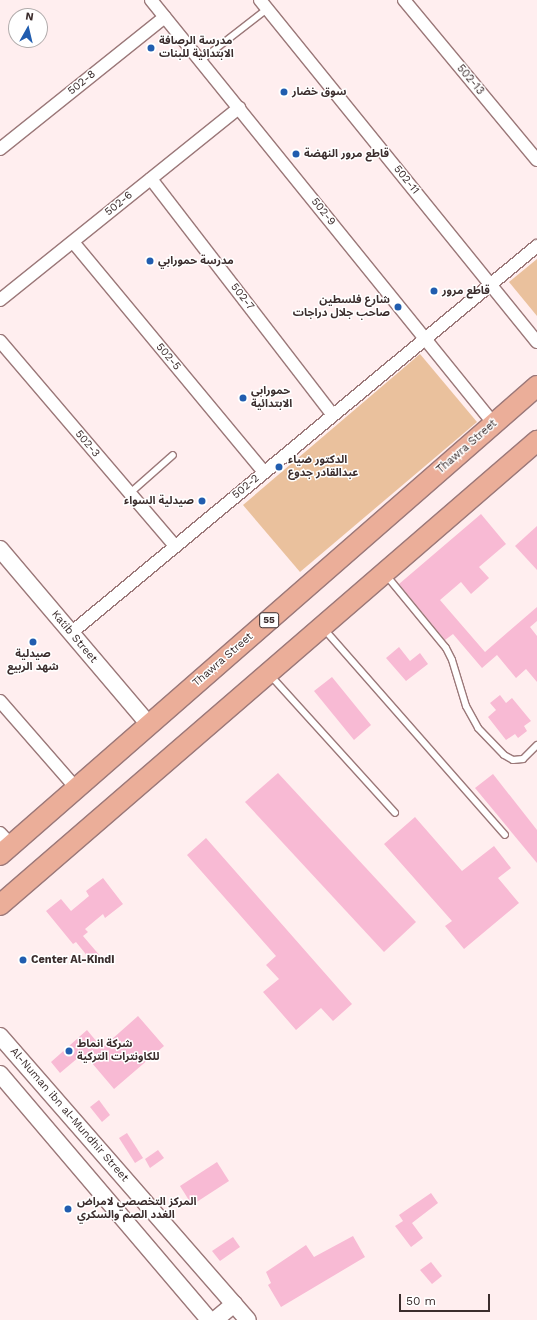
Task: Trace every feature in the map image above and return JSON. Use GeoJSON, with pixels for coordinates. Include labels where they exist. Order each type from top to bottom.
{"type":"FeatureCollection","features":[{"type":"Feature","properties":{"kind":"main road","name":"Thawra Street"},"geometry":{"type":"LineString","coordinates":[[4,844],[76,788],[537,386]]}},
{"type":"Feature","properties":{"kind":"main road"},"geometry":{"type":"LineString","coordinates":[[0,904],[383,572],[536,443]]}},
{"type":"Feature","properties":{"kind":"street","name":"502-9"},"geometry":{"type":"LineString","coordinates":[[152,0],[494,424]]}},
{"type":"Feature","properties":{"kind":"street","name":"502-13"},"geometry":{"type":"LineString","coordinates":[[404,0],[537,160]]}},
{"type":"Feature","properties":{"kind":"street","name":"502-11"},"geometry":{"type":"LineString","coordinates":[[264,5],[537,342]]}},
{"type":"Feature","properties":{"kind":"street","name":"502-8"},"geometry":{"type":"LineString","coordinates":[[0,149],[165,17]]}},
{"type":"Feature","properties":{"kind":"street","name":"502-6"},"geometry":{"type":"LineString","coordinates":[[0,300],[239,108]]}},
{"type":"Feature","properties":{"kind":"street","name":"502-7"},"geometry":{"type":"LineString","coordinates":[[151,179],[334,415]]}},
{"type":"Feature","properties":{"kind":"street","name":"502-5"},"geometry":{"type":"LineString","coordinates":[[73,242],[264,472]]}},
{"type":"Feature","properties":{"kind":"street","name":"502-2"},"geometry":{"type":"LineString","coordinates":[[71,633],[537,246]]}},
{"type":"Feature","properties":{"kind":"street","name":"502-3"},"geometry":{"type":"LineString","coordinates":[[0,341],[175,546]]}},
{"type":"Feature","properties":{"kind":"street","name":"Katib Street"},"geometry":{"type":"LineString","coordinates":[[0,549],[149,725]]}},
{"type":"Feature","properties":{"kind":"street"},"geometry":{"type":"LineString","coordinates":[[0,701],[76,788]]}},
{"type":"Feature","properties":{"kind":"street","name":"Al-Numan ibn al-Mundhir Street"},"geometry":{"type":"LineString","coordinates":[[0,1036],[248,1320]]}},
{"type":"Feature","properties":{"kind":"street"},"geometry":{"type":"LineString","coordinates":[[0,1074],[209,1320]]}},
{"type":"Feature","properties":{"kind":"street"},"geometry":{"type":"LineString","coordinates":[[215,1320],[234,1304]]}},
{"type":"Feature","properties":{"kind":"lane"},"geometry":{"type":"LineString","coordinates":[[200,61],[264,5]]}},
{"type":"Feature","properties":{"kind":"lane"},"geometry":{"type":"LineString","coordinates":[[130,493],[173,455]]}},
{"type":"Feature","properties":{"kind":"lane"},"geometry":{"type":"LineString","coordinates":[[383,572],[446,648],[452,660],[466,706],[478,728],[504,755],[513,760],[523,758],[537,746]]}},
{"type":"Feature","properties":{"kind":"lane"},"geometry":{"type":"LineString","coordinates":[[321,626],[505,835]]}},
{"type":"Feature","properties":{"kind":"lane"},"geometry":{"type":"LineString","coordinates":[[268,673],[395,813]]}},
{"type":"Feature","properties":{"kind":"shaded area"},"geometry":{"type":"Polygon","coordinates":[[[537,259],[537,316],[509,282],[537,259]]]}},
{"type":"Feature","properties":{"kind":"shaded area"},"geometry":{"type":"Polygon","coordinates":[[[420,354],[477,422],[300,572],[243,505],[420,354]]]}},
{"type":"Feature","properties":{"kind":"building"},"geometry":{"type":"Polygon","coordinates":[[[481,514],[506,544],[479,567],[489,578],[471,594],[461,582],[440,600],[485,652],[537,607],[537,621],[530,627],[537,636],[537,682],[526,669],[516,678],[497,655],[482,668],[453,634],[445,640],[399,584],[481,514]]]}},
{"type":"Feature","properties":{"kind":"building"},"geometry":{"type":"Polygon","coordinates":[[[537,526],[537,570],[515,546],[537,526]]]}},
{"type":"Feature","properties":{"kind":"building"},"geometry":{"type":"Polygon","coordinates":[[[399,647],[410,661],[420,653],[428,664],[406,681],[386,658],[399,647]]]}},
{"type":"Feature","properties":{"kind":"building"},"geometry":{"type":"Polygon","coordinates":[[[332,677],[371,725],[354,740],[314,691],[332,677]]]}},
{"type":"Feature","properties":{"kind":"building"},"geometry":{"type":"Polygon","coordinates":[[[500,695],[506,703],[512,698],[531,721],[524,726],[527,731],[518,738],[515,734],[506,740],[488,717],[496,710],[490,703],[500,695]]]}},
{"type":"Feature","properties":{"kind":"building"},"geometry":{"type":"Polygon","coordinates":[[[278,773],[416,922],[384,952],[245,802],[278,773]]]}},
{"type":"Feature","properties":{"kind":"building"},"geometry":{"type":"Polygon","coordinates":[[[493,774],[537,830],[537,863],[475,788],[493,774]]]}},
{"type":"Feature","properties":{"kind":"building"},"geometry":{"type":"Polygon","coordinates":[[[415,817],[462,871],[494,846],[511,868],[498,878],[519,903],[464,949],[445,926],[452,921],[384,844],[415,817]]]}},
{"type":"Feature","properties":{"kind":"building"},"geometry":{"type":"Polygon","coordinates":[[[206,838],[352,1004],[333,1021],[321,1008],[296,1030],[263,992],[279,979],[266,965],[276,956],[187,855],[206,838]]]}},
{"type":"Feature","properties":{"kind":"building"},"geometry":{"type":"Polygon","coordinates":[[[103,878],[123,904],[105,918],[103,914],[85,929],[88,932],[83,936],[101,957],[93,963],[76,942],[73,944],[46,911],[61,899],[71,911],[89,896],[86,891],[103,878]]]}},
{"type":"Feature","properties":{"kind":"building"},"geometry":{"type":"Polygon","coordinates":[[[138,1016],[164,1046],[114,1089],[86,1056],[82,1060],[79,1057],[60,1073],[51,1062],[87,1030],[102,1048],[138,1016]]]}},
{"type":"Feature","properties":{"kind":"building"},"geometry":{"type":"Polygon","coordinates":[[[99,1100],[110,1115],[102,1122],[90,1107],[99,1100]]]}},
{"type":"Feature","properties":{"kind":"building"},"geometry":{"type":"Polygon","coordinates":[[[127,1133],[143,1158],[135,1163],[119,1138],[127,1133]]]}},
{"type":"Feature","properties":{"kind":"building"},"geometry":{"type":"Polygon","coordinates":[[[158,1150],[164,1158],[150,1168],[145,1159],[158,1150]]]}},
{"type":"Feature","properties":{"kind":"building"},"geometry":{"type":"Polygon","coordinates":[[[217,1162],[229,1181],[192,1205],[180,1186],[217,1162]]]}},
{"type":"Feature","properties":{"kind":"building"},"geometry":{"type":"Polygon","coordinates":[[[431,1193],[438,1203],[412,1223],[423,1238],[411,1247],[395,1226],[403,1221],[399,1215],[431,1193]]]}},
{"type":"Feature","properties":{"kind":"building"},"geometry":{"type":"Polygon","coordinates":[[[353,1236],[365,1257],[281,1307],[268,1285],[271,1283],[266,1272],[306,1245],[314,1257],[353,1236]]]}},
{"type":"Feature","properties":{"kind":"building"},"geometry":{"type":"Polygon","coordinates":[[[233,1237],[240,1247],[220,1261],[212,1251],[233,1237]]]}},
{"type":"Feature","properties":{"kind":"building"},"geometry":{"type":"Polygon","coordinates":[[[431,1262],[442,1276],[432,1284],[420,1270],[431,1262]]]}},
{"type":"Feature","properties":{"kind":"place","name":"مدرسة الرصافة الابتدائية للبنات"},"geometry":{"type":"Point","coordinates":[151,48]}},
{"type":"Feature","properties":{"kind":"place","name":"سوق خضار"},"geometry":{"type":"Point","coordinates":[284,92]}},
{"type":"Feature","properties":{"kind":"place","name":"قاطع مرور النهضة"},"geometry":{"type":"Point","coordinates":[296,154]}},
{"type":"Feature","properties":{"kind":"place","name":"مدرسة حمورابي"},"geometry":{"type":"Point","coordinates":[150,261]}},
{"type":"Feature","properties":{"kind":"place","name":"قاطع مرور"},"geometry":{"type":"Point","coordinates":[434,291]}},
{"type":"Feature","properties":{"kind":"place","name":"شارع فلسطين صاحب جلال دراجات"},"geometry":{"type":"Point","coordinates":[398,307]}},
{"type":"Feature","properties":{"kind":"place","name":"حمورابي الابتدائية"},"geometry":{"type":"Point","coordinates":[243,398]}},
{"type":"Feature","properties":{"kind":"place","name":"الدكتور ضياء عبدالقادر جدوع"},"geometry":{"type":"Point","coordinates":[279,467]}},
{"type":"Feature","properties":{"kind":"place","name":"صيدلية السواء"},"geometry":{"type":"Point","coordinates":[202,501]}},
{"type":"Feature","properties":{"kind":"place","name":"صيدلية شهد الربيع"},"geometry":{"type":"Point","coordinates":[33,642]}},
{"type":"Feature","properties":{"kind":"place","name":"Center Al-Kindi"},"geometry":{"type":"Point","coordinates":[23,960]}},
{"type":"Feature","properties":{"kind":"place","name":"شركة انماط للكاونترات التركية"},"geometry":{"type":"Point","coordinates":[69,1051]}},
{"type":"Feature","properties":{"kind":"place","name":"المركز التخصصي لامراض الغدد الصم والسكري"},"geometry":{"type":"Point","coordinates":[68,1209]}}]}
